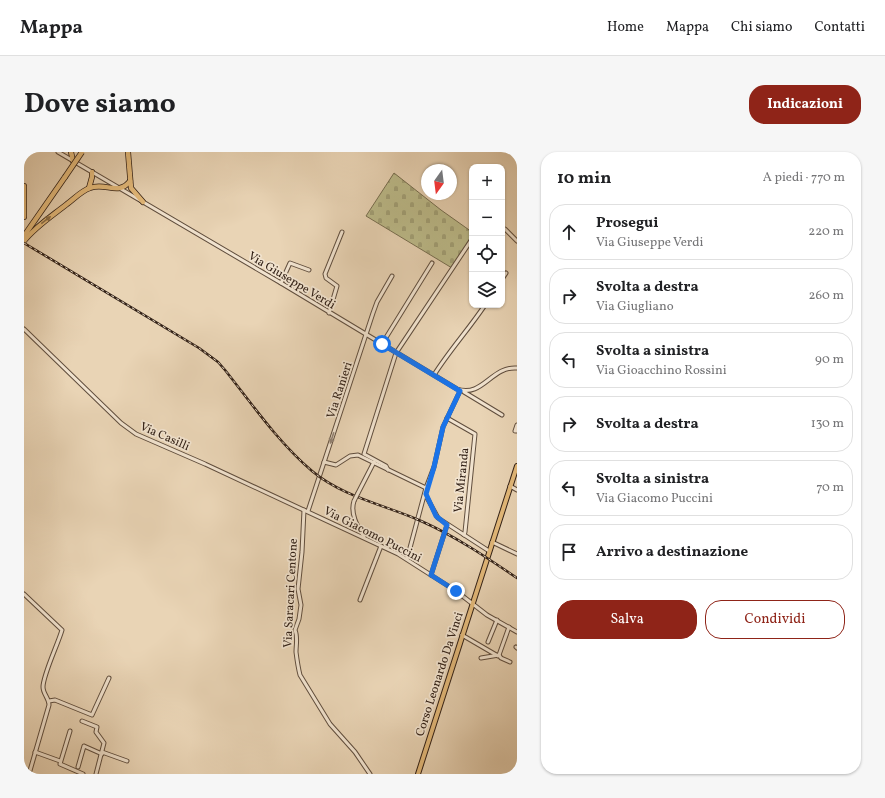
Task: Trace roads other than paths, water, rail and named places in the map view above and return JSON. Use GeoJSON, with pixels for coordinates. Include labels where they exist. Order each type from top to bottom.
{"type":"FeatureCollection","features":[{"type":"Feature","properties":{"kind":"highway"},"geometry":{"type":"LineString","coordinates":[[71,152],[73,161]]}},
{"type":"Feature","properties":{"kind":"highway"},"geometry":{"type":"LineString","coordinates":[[24,239],[82,152]]}},
{"type":"Feature","properties":{"kind":"highway"},"geometry":{"type":"LineString","coordinates":[[128,152],[131,188],[143,202]]}},
{"type":"Feature","properties":{"kind":"highway"},"geometry":{"type":"LineString","coordinates":[[89,188],[92,172]]}},
{"type":"Feature","properties":{"kind":"highway"},"geometry":{"type":"LineString","coordinates":[[24,239],[36,228],[89,188],[104,186],[118,188],[126,186],[130,181]]}},
{"type":"Feature","properties":{"kind":"highway"},"geometry":{"type":"LineString","coordinates":[[24,186],[24,217]]}},
{"type":"Feature","properties":{"kind":"main road","name":"Corso Leonardo Da Vinci"},"geometry":{"type":"LineString","coordinates":[[418,774],[517,466]]}},
{"type":"Feature","properties":{"kind":"street","name":"Via Giuseppe Verdi"},"geometry":{"type":"LineString","coordinates":[[58,152],[502,415]]}},
{"type":"Feature","properties":{"kind":"street"},"geometry":{"type":"LineString","coordinates":[[505,229],[517,241]]}},
{"type":"Feature","properties":{"kind":"street"},"geometry":{"type":"LineString","coordinates":[[329,313],[337,286],[326,278],[325,274],[342,232]]}},
{"type":"Feature","properties":{"kind":"street"},"geometry":{"type":"LineString","coordinates":[[388,470],[386,466],[364,454],[396,353],[469,244]]}},
{"type":"Feature","properties":{"kind":"street"},"geometry":{"type":"LineString","coordinates":[[281,283],[290,263],[309,270]]}},
{"type":"Feature","properties":{"kind":"street"},"geometry":{"type":"LineString","coordinates":[[382,344],[432,263]]}},
{"type":"Feature","properties":{"kind":"street","name":"Via Ranieri"},"geometry":{"type":"LineString","coordinates":[[306,511],[324,462],[375,307],[392,276]]}},
{"type":"Feature","properties":{"kind":"street"},"geometry":{"type":"LineString","coordinates":[[434,376],[445,358],[483,308]]}},
{"type":"Feature","properties":{"kind":"street","name":"Via Casilli"},"geometry":{"type":"LineString","coordinates":[[24,329],[121,423],[136,434],[306,511]]}},
{"type":"Feature","properties":{"kind":"street"},"geometry":{"type":"LineString","coordinates":[[407,559],[426,494],[426,488],[434,467],[443,427],[462,391],[475,390],[502,370],[511,367],[517,368]]}},
{"type":"Feature","properties":{"kind":"street","name":"Via Miranda"},"geometry":{"type":"LineString","coordinates":[[447,418],[475,434],[464,535]]}},
{"type":"Feature","properties":{"kind":"street"},"geometry":{"type":"LineString","coordinates":[[517,425],[515,431],[517,431]]}},
{"type":"Feature","properties":{"kind":"street"},"geometry":{"type":"LineString","coordinates":[[324,462],[336,465],[353,455],[358,455],[426,488]]}},
{"type":"Feature","properties":{"kind":"street"},"geometry":{"type":"LineString","coordinates":[[365,538],[353,516],[352,510],[354,501],[374,462]]}},
{"type":"Feature","properties":{"kind":"street"},"geometry":{"type":"LineString","coordinates":[[510,486],[517,490]]}},
{"type":"Feature","properties":{"kind":"street"},"geometry":{"type":"LineString","coordinates":[[426,494],[436,516],[447,525],[489,551]]}},
{"type":"Feature","properties":{"kind":"street","name":"Via Giacomo Puccini"},"geometry":{"type":"LineString","coordinates":[[306,511],[407,559],[456,591],[472,604],[517,632]]}},
{"type":"Feature","properties":{"kind":"street","name":"Via Saracari Centone"},"geometry":{"type":"LineString","coordinates":[[306,511],[298,589],[301,605],[299,619],[295,630],[297,634],[296,654],[299,670],[330,724],[355,752],[370,774]]}},
{"type":"Feature","properties":{"kind":"street"},"geometry":{"type":"LineString","coordinates":[[431,575],[447,525]]}},
{"type":"Feature","properties":{"kind":"street"},"geometry":{"type":"LineString","coordinates":[[492,542],[517,554]]}},
{"type":"Feature","properties":{"kind":"street"},"geometry":{"type":"LineString","coordinates":[[360,600],[381,546]]}},
{"type":"Feature","properties":{"kind":"street"},"geometry":{"type":"LineString","coordinates":[[24,594],[62,630],[45,679],[43,688],[44,694],[49,701],[49,705],[29,774]]}},
{"type":"Feature","properties":{"kind":"street"},"geometry":{"type":"LineString","coordinates":[[488,642],[497,620]]}},
{"type":"Feature","properties":{"kind":"street"},"geometry":{"type":"LineString","coordinates":[[498,656],[509,627]]}},
{"type":"Feature","properties":{"kind":"street"},"geometry":{"type":"LineString","coordinates":[[462,635],[510,662]]}},
{"type":"Feature","properties":{"kind":"street"},"geometry":{"type":"LineString","coordinates":[[481,658],[498,656]]}},
{"type":"Feature","properties":{"kind":"street"},"geometry":{"type":"LineString","coordinates":[[49,701],[55,700],[92,715],[109,678]]}},
{"type":"Feature","properties":{"kind":"street"},"geometry":{"type":"LineString","coordinates":[[82,721],[97,727],[96,732],[104,743],[96,774]]}},
{"type":"Feature","properties":{"kind":"street"},"geometry":{"type":"LineString","coordinates":[[60,761],[70,731]]}},
{"type":"Feature","properties":{"kind":"street"},"geometry":{"type":"LineString","coordinates":[[78,766],[84,746],[127,761]]}},
{"type":"Feature","properties":{"kind":"street"},"geometry":{"type":"LineString","coordinates":[[35,752],[60,761],[60,764],[84,774]]}},
{"type":"Feature","properties":{"kind":"railway"},"geometry":{"type":"LineString","coordinates":[[24,243],[199,348],[218,362],[288,448],[312,471],[324,480],[337,488],[407,515],[446,533],[494,562],[517,578]]}}]}
